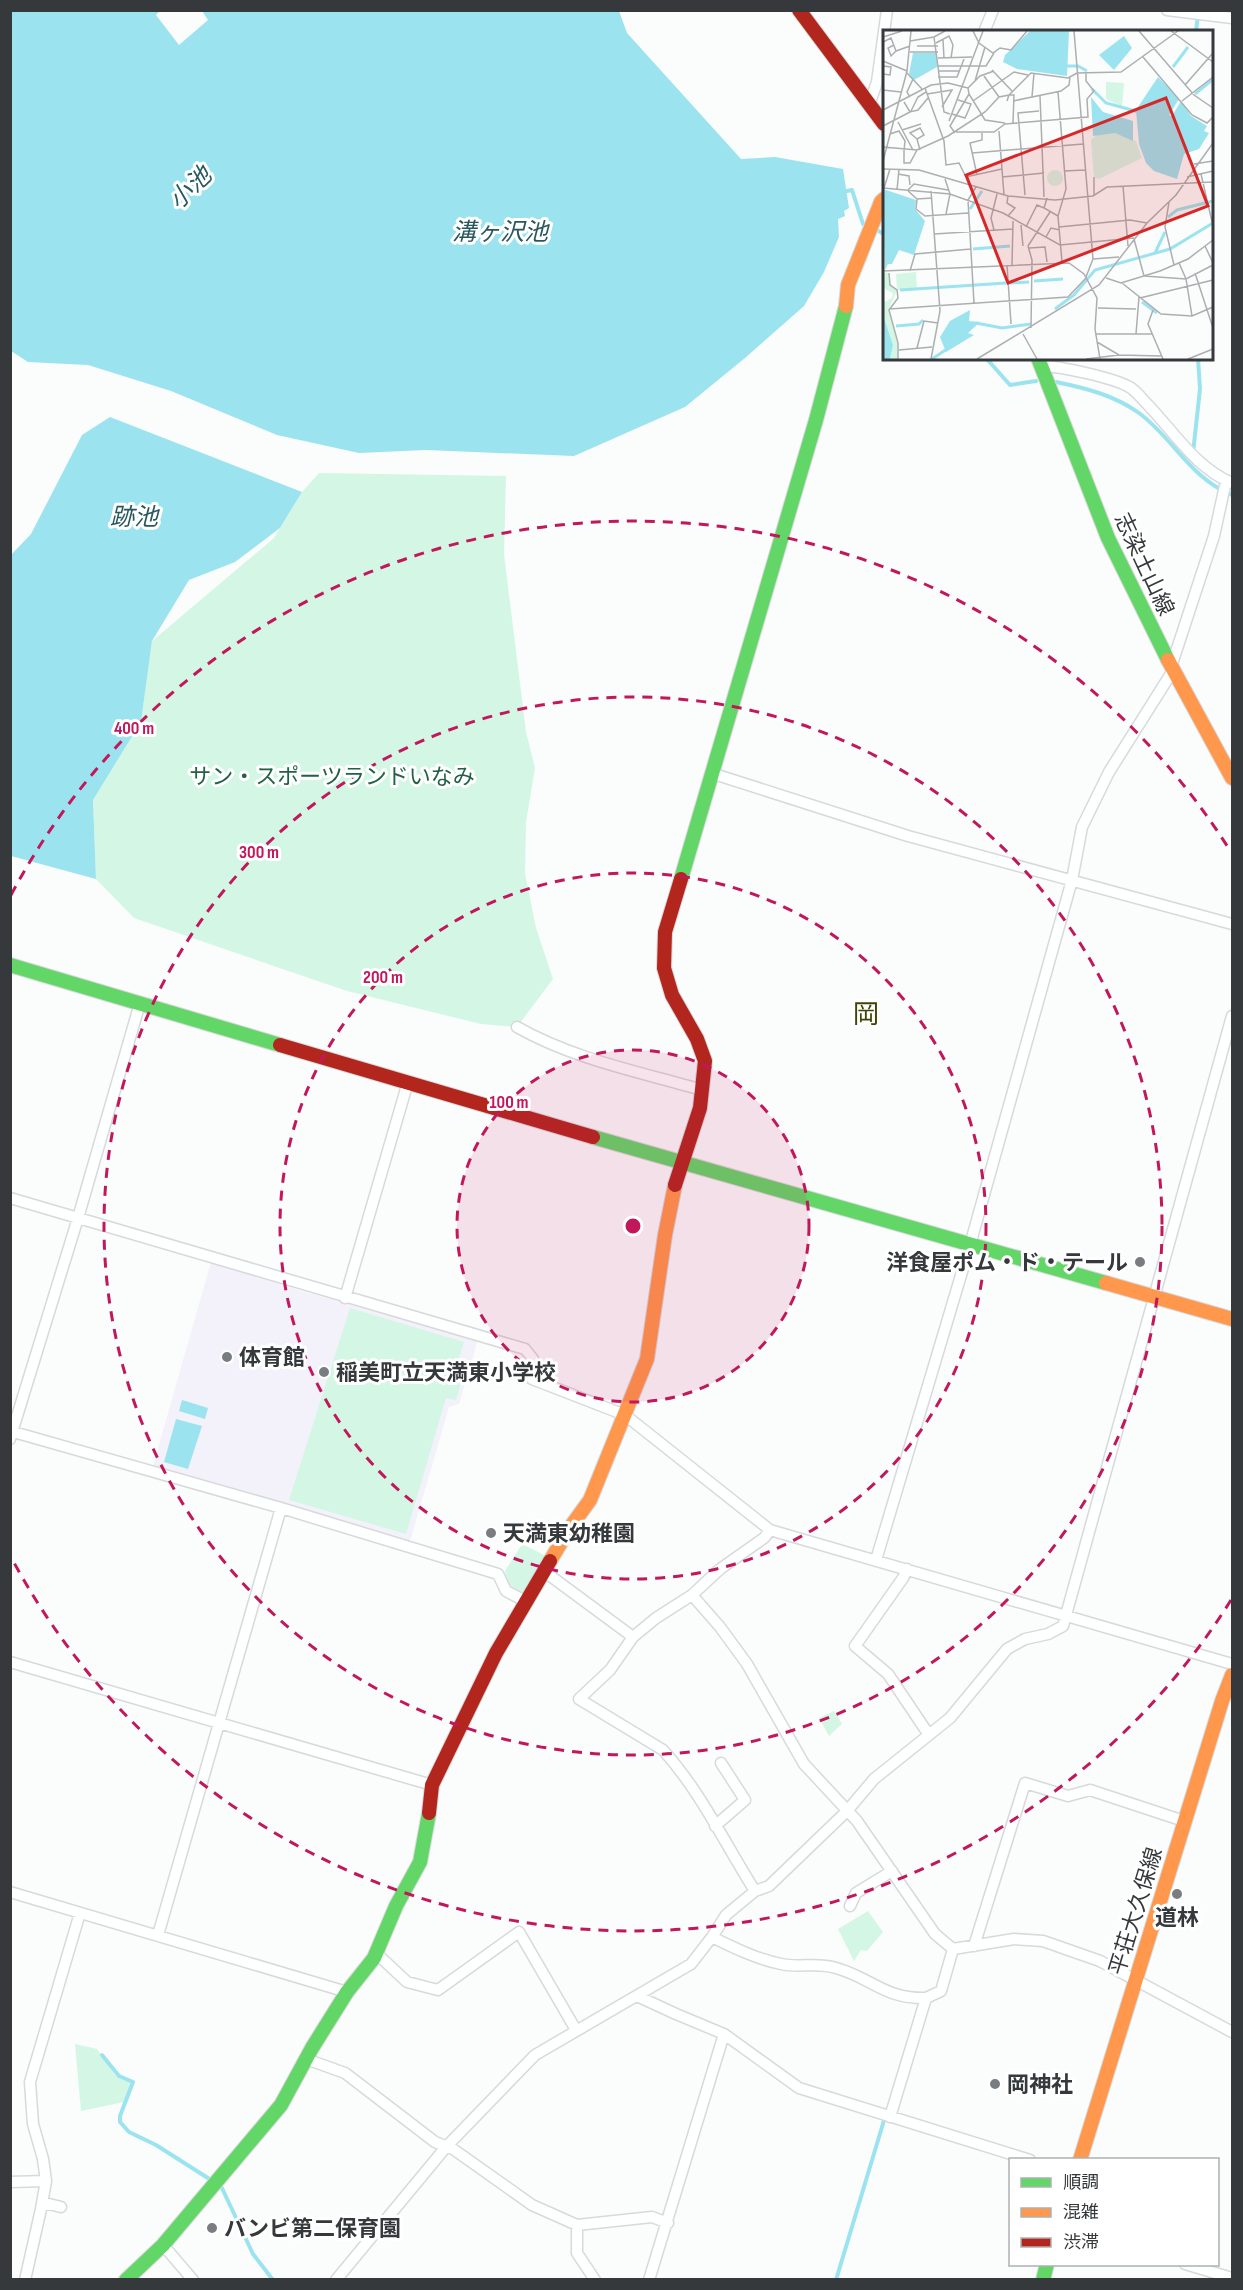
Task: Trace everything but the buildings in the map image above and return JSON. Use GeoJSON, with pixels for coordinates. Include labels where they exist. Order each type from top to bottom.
{"type":"FeatureCollection","features":[{"type":"Feature","properties":{"kind":"street"},"geometry":{"type":"LineString","coordinates":[[799,10],[883,122]]}},
{"type":"Feature","properties":{"kind":"street"},"geometry":{"type":"LineString","coordinates":[[884,30],[887,10]]}},
{"type":"Feature","properties":{"kind":"street"},"geometry":{"type":"LineString","coordinates":[[985,30],[993,10]]}},
{"type":"Feature","properties":{"kind":"street"},"geometry":{"type":"LineString","coordinates":[[1167,10],[1233,18]]}},
{"type":"Feature","properties":{"kind":"street"},"geometry":{"type":"LineString","coordinates":[[869,105],[877,82],[883,39]]}},
{"type":"Feature","properties":{"kind":"street"},"geometry":{"type":"LineString","coordinates":[[126,2280],[164,2245],[281,2105],[347,1992],[376,1953],[396,1906],[420,1862],[428,1828],[432,1785],[496,1653],[525,1601],[590,1500],[647,1359],[665,1235],[681,1163],[700,1108],[705,1061],[697,1039],[672,995],[664,968],[665,932],[816,420],[845,311],[848,285],[883,202]]}},
{"type":"Feature","properties":{"kind":"street"},"geometry":{"type":"LineString","coordinates":[[876,1560],[970,1245],[1072,880],[1082,827],[1109,772],[1172,670],[1228,483],[1193,457],[1168,426],[1131,388],[1039,362]]}},
{"type":"Feature","properties":{"kind":"street","name":"志染土山線"},"geometry":{"type":"LineString","coordinates":[[1039,362],[1088,489],[1134,595],[1172,670],[1233,778]]}},
{"type":"Feature","properties":{"kind":"street"},"geometry":{"type":"LineString","coordinates":[[711,773],[908,836],[1233,924]]}},
{"type":"Feature","properties":{"kind":"street"},"geometry":{"type":"LineString","coordinates":[[10,965],[681,1163],[1233,1319]]}},
{"type":"Feature","properties":{"kind":"street"},"geometry":{"type":"LineString","coordinates":[[140,1003],[78,1218],[11,1434],[281,1508],[498,1574],[506,1591],[525,1601]]}},
{"type":"Feature","properties":{"kind":"street"},"geometry":{"type":"LineString","coordinates":[[336,2280],[446,2147],[535,2055],[691,1964],[726,1915],[755,1891],[769,1886],[847,1811],[874,1779],[950,1718],[1007,1649],[1025,1639],[1048,1634],[1063,1626],[1153,1296],[1233,1016]]}},
{"type":"Feature","properties":{"kind":"street"},"geometry":{"type":"LineString","coordinates":[[518,1027],[531,1035],[583,1056],[702,1090]]}},
{"type":"Feature","properties":{"kind":"street"},"geometry":{"type":"LineString","coordinates":[[345,1298],[408,1082]]}},
{"type":"Feature","properties":{"kind":"street"},"geometry":{"type":"LineString","coordinates":[[10,1198],[525,1349],[533,1359],[532,1379],[625,1415],[770,1530],[1233,1664]]}},
{"type":"Feature","properties":{"kind":"street"},"geometry":{"type":"LineString","coordinates":[[158,1935],[281,1508]]}},
{"type":"Feature","properties":{"kind":"street"},"geometry":{"type":"LineString","coordinates":[[755,1891],[699,1796],[663,1750],[579,1699],[610,1670],[633,1636],[692,1595],[720,1569],[764,1538],[770,1530]]}},
{"type":"Feature","properties":{"kind":"street"},"geometry":{"type":"LineString","coordinates":[[907,1569],[855,1646],[888,1674],[929,1735]]}},
{"type":"Feature","properties":{"kind":"street"},"geometry":{"type":"LineString","coordinates":[[545,1572],[633,1636]]}},
{"type":"Feature","properties":{"kind":"street"},"geometry":{"type":"LineString","coordinates":[[692,1595],[720,1627],[747,1664],[804,1764],[857,1821],[935,1934],[953,1949],[1014,1939],[1043,1941],[1100,1960],[1135,1981],[1233,2032]]}},
{"type":"Feature","properties":{"kind":"street"},"geometry":{"type":"LineString","coordinates":[[10,1662],[432,1785]]}},
{"type":"Feature","properties":{"kind":"street","name":"平荘大久保線"},"geometry":{"type":"LineString","coordinates":[[1081,2158],[1184,1821],[1222,1701],[1233,1676]]}},
{"type":"Feature","properties":{"kind":"street"},"geometry":{"type":"LineString","coordinates":[[715,1826],[745,1800],[721,1763]]}},
{"type":"Feature","properties":{"kind":"street"},"geometry":{"type":"LineString","coordinates":[[974,1946],[1025,1783],[1068,1796],[1090,1790],[1184,1821]]}},
{"type":"Feature","properties":{"kind":"street"},"geometry":{"type":"LineString","coordinates":[[850,1906],[856,1893],[892,1871]]}},
{"type":"Feature","properties":{"kind":"street"},"geometry":{"type":"LineString","coordinates":[[10,1892],[347,1992]]}},
{"type":"Feature","properties":{"kind":"street"},"geometry":{"type":"LineString","coordinates":[[25,2280],[46,2181],[43,2159],[33,2124],[30,2082],[80,1913]]}},
{"type":"Feature","properties":{"kind":"street"},"geometry":{"type":"LineString","coordinates":[[376,1953],[407,1982],[438,1990],[519,1932],[576,2030]]}},
{"type":"Feature","properties":{"kind":"street"},"geometry":{"type":"LineString","coordinates":[[712,1937],[744,1952],[782,1964],[830,1966],[899,1997],[926,1998],[941,1991],[953,1949]]}},
{"type":"Feature","properties":{"kind":"street"},"geometry":{"type":"LineString","coordinates":[[637,1996],[724,2034],[799,2088],[1023,2158]]}},
{"type":"Feature","properties":{"kind":"street"},"geometry":{"type":"LineString","coordinates":[[890,2117],[926,1998]]}},
{"type":"Feature","properties":{"kind":"street"},"geometry":{"type":"LineString","coordinates":[[649,2280],[724,2034]]}},
{"type":"Feature","properties":{"kind":"street"},"geometry":{"type":"LineString","coordinates":[[306,2059],[345,2073],[435,2142],[453,2149],[517,2192],[532,2205],[577,2225],[652,2217],[668,2223]]}},
{"type":"Feature","properties":{"kind":"street"},"geometry":{"type":"LineString","coordinates":[[10,2182],[46,2181]]}},
{"type":"Feature","properties":{"kind":"street"},"geometry":{"type":"LineString","coordinates":[[42,2206],[49,2204],[61,2206]]}},
{"type":"Feature","properties":{"kind":"street"},"geometry":{"type":"LineString","coordinates":[[577,2225],[577,2253],[594,2280]]}},
{"type":"Feature","properties":{"kind":"street"},"geometry":{"type":"LineString","coordinates":[[164,2245],[193,2280]]}},
{"type":"Feature","properties":{"kind":"street"},"geometry":{"type":"LineString","coordinates":[[1189,2266],[1233,2278]]}},
{"type":"Feature","properties":{"kind":"shaded area","name":"稲美町立天満東小学校"},"geometry":{"type":"Polygon","coordinates":[[[211,1262],[301,1291],[478,1339],[459,1404],[449,1407],[410,1541],[153,1466],[211,1262]]]}},
{"type":"Feature","properties":{"kind":"green space","name":"サン・スポーツランドいなみ"},"geometry":{"type":"Polygon","coordinates":[[[319,473],[506,476],[504,554],[526,732],[535,768],[526,822],[525,873],[536,928],[553,979],[517,1027],[481,1024],[347,991],[134,918],[96,879],[93,800],[141,722],[152,641],[274,538],[302,492],[319,473]]]}},
{"type":"Feature","properties":{"kind":"green space"},"geometry":{"type":"Polygon","coordinates":[[[350,1308],[464,1342],[456,1367],[465,1370],[456,1400],[446,1398],[406,1534],[289,1500],[350,1308]]]}},
{"type":"Feature","properties":{"kind":"green space"},"geometry":{"type":"Polygon","coordinates":[[[522,1544],[548,1557],[526,1595],[511,1587],[505,1571],[522,1544]]]}},
{"type":"Feature","properties":{"kind":"green space"},"geometry":{"type":"Polygon","coordinates":[[[834,1711],[842,1724],[829,1736],[819,1718],[834,1711]]]}},
{"type":"Feature","properties":{"kind":"green space"},"geometry":{"type":"Polygon","coordinates":[[[868,1911],[883,1932],[867,1951],[861,1950],[854,1961],[838,1929],[868,1911]]]}},
{"type":"Feature","properties":{"kind":"green space"},"geometry":{"type":"Polygon","coordinates":[[[75,2044],[97,2049],[115,2075],[131,2082],[124,2102],[81,2111],[75,2044]]]}},
{"type":"Feature","properties":{"kind":"water","name":"溝ヶ沢池"},"geometry":{"type":"Polygon","coordinates":[[[11,10],[160,11],[156,15],[179,45],[208,20],[202,11],[619,11],[627,33],[741,159],[775,157],[843,169],[849,208],[844,211],[845,216],[838,219],[839,237],[824,272],[804,306],[685,407],[574,456],[426,450],[359,453],[277,435],[171,391],[88,365],[28,362],[11,351],[11,10]]]}},
{"type":"Feature","properties":{"kind":"water","name":"跡池"},"geometry":{"type":"Polygon","coordinates":[[[110,417],[302,492],[280,528],[235,562],[189,580],[152,641],[141,722],[93,800],[96,879],[11,856],[10,556],[31,534],[82,435],[110,417]]]}},
{"type":"Feature","properties":{"kind":"water"},"geometry":{"type":"Polygon","coordinates":[[[182,1400],[208,1408],[205,1419],[179,1411],[182,1400]]]}},
{"type":"Feature","properties":{"kind":"water"},"geometry":{"type":"Polygon","coordinates":[[[176,1419],[202,1426],[188,1469],[164,1462],[176,1419]]]}},
{"type":"Feature","properties":{"kind":"waterway"},"geometry":{"type":"LineString","coordinates":[[1196,30],[1198,14]]}},
{"type":"Feature","properties":{"kind":"waterway"},"geometry":{"type":"LineString","coordinates":[[847,191],[852,190],[863,224],[868,226]]}},
{"type":"Feature","properties":{"kind":"waterway"},"geometry":{"type":"LineString","coordinates":[[875,229],[883,233]]}},
{"type":"Feature","properties":{"kind":"waterway"},"geometry":{"type":"LineString","coordinates":[[988,360],[1010,385],[1036,381]]}},
{"type":"Feature","properties":{"kind":"waterway"},"geometry":{"type":"LineString","coordinates":[[1193,453],[1200,389],[1198,360]]}},
{"type":"Feature","properties":{"kind":"waterway"},"geometry":{"type":"LineString","coordinates":[[1056,382],[1099,393],[1120,401],[1139,413],[1205,479],[1232,495]]}},
{"type":"Feature","properties":{"kind":"waterway"},"geometry":{"type":"LineString","coordinates":[[102,2055],[119,2076],[133,2082],[120,2116],[120,2122],[129,2132],[156,2145],[211,2180]]}},
{"type":"Feature","properties":{"kind":"waterway"},"geometry":{"type":"LineString","coordinates":[[836,2280],[885,2117]]}},
{"type":"Feature","properties":{"kind":"waterway"},"geometry":{"type":"LineString","coordinates":[[221,2186],[253,2254],[273,2280]]}},
{"type":"Feature","properties":{"kind":"traffic: fast"},"geometry":{"type":"LineString","coordinates":[[681,879],[816,420],[846,306]]}},
{"type":"Feature","properties":{"kind":"traffic: fast"},"geometry":{"type":"LineString","coordinates":[[1039,360],[1108,538],[1168,660]]}},
{"type":"Feature","properties":{"kind":"traffic: fast"},"geometry":{"type":"LineString","coordinates":[[10,965],[280,1045]]}},
{"type":"Feature","properties":{"kind":"traffic: fast"},"geometry":{"type":"LineString","coordinates":[[593,1137],[1106,1283]]}},
{"type":"Feature","properties":{"kind":"traffic: fast"},"geometry":{"type":"LineString","coordinates":[[126,2280],[163,2245],[281,2105],[312,2048],[347,1992],[374,1958],[396,1906],[420,1862],[429,1813]]}},
{"type":"Feature","properties":{"kind":"traffic: fast"},"geometry":{"type":"LineString","coordinates":[[1043,2280],[1046,2266]]}},
{"type":"Feature","properties":{"kind":"traffic: slow"},"geometry":{"type":"LineString","coordinates":[[846,306],[848,285],[883,200]]}},
{"type":"Feature","properties":{"kind":"traffic: slow"},"geometry":{"type":"LineString","coordinates":[[1168,660],[1232,778]]}},
{"type":"Feature","properties":{"kind":"traffic: slow"},"geometry":{"type":"LineString","coordinates":[[550,1561],[590,1500],[647,1359],[665,1235],[675,1185]]}},
{"type":"Feature","properties":{"kind":"traffic: slow"},"geometry":{"type":"LineString","coordinates":[[1106,1283],[1232,1319]]}},
{"type":"Feature","properties":{"kind":"traffic: slow"},"geometry":{"type":"LineString","coordinates":[[1081,2158],[1232,1675]]}},
{"type":"Feature","properties":{"kind":"traffic: jam"},"geometry":{"type":"LineString","coordinates":[[799,10],[883,123]]}},
{"type":"Feature","properties":{"kind":"traffic: jam"},"geometry":{"type":"LineString","coordinates":[[675,1185],[700,1108],[705,1061],[697,1039],[672,995],[664,968],[665,932],[681,879]]}},
{"type":"Feature","properties":{"kind":"traffic: jam"},"geometry":{"type":"LineString","coordinates":[[280,1045],[593,1137]]}},
{"type":"Feature","properties":{"kind":"traffic: jam"},"geometry":{"type":"LineString","coordinates":[[429,1813],[432,1785],[496,1653],[550,1561]]}},
{"type":"Feature","properties":{"kind":"place","name":"洋食屋ポム・ド・テール"},"geometry":{"type":"Point","coordinates":[1140,1262]}},
{"type":"Feature","properties":{"kind":"place","name":"体育館"},"geometry":{"type":"Point","coordinates":[227,1357]}},
{"type":"Feature","properties":{"kind":"place","name":"稲美町立天満東小学校"},"geometry":{"type":"Point","coordinates":[324,1372]}},
{"type":"Feature","properties":{"kind":"place","name":"天満東幼稚園"},"geometry":{"type":"Point","coordinates":[491,1533]}},
{"type":"Feature","properties":{"kind":"place","name":"道林"},"geometry":{"type":"Point","coordinates":[1177,1894]}},
{"type":"Feature","properties":{"kind":"place","name":"岡神社"},"geometry":{"type":"Point","coordinates":[995,2084]}},
{"type":"Feature","properties":{"kind":"place","name":"バンビ第二保育園"},"geometry":{"type":"Point","coordinates":[212,2228]}},
{"type":"Feature","properties":{"kind":"district","name":"岡"},"geometry":{"type":"Point","coordinates":[866,1014]}},
{"type":"Feature","properties":{"kind":"water label","name":"小池"},"geometry":{"type":"Point","coordinates":[190,188]}}]}
